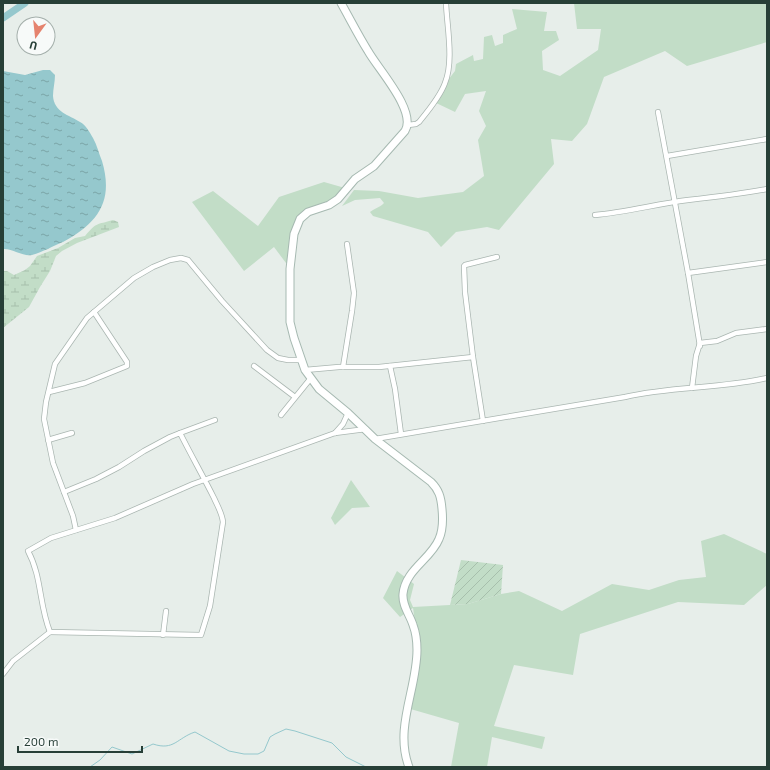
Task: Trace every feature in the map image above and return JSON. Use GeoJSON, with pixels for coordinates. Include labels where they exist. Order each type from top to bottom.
{"type":"FeatureCollection","features":[{"type":"Feature","properties":{"kind":"main road"},"geometry":{"type":"LineString","coordinates":[[341,3],[359,37],[402,103],[408,120],[408,125],[405,131],[374,166],[355,179],[338,199],[329,205],[303,215],[294,234],[290,269],[290,322],[305,370],[319,390],[348,413],[375,439],[437,487],[441,502],[442,525],[439,540],[409,576],[403,593],[404,604],[413,626],[417,651],[415,670],[404,725],[404,750],[409,767]]}},
{"type":"Feature","properties":{"kind":"street"},"geometry":{"type":"LineString","coordinates":[[408,125],[416,124],[418,122],[445,84],[448,67],[449,44],[446,3]]}},
{"type":"Feature","properties":{"kind":"street"},"geometry":{"type":"LineString","coordinates":[[658,112],[676,202],[700,346]]}},
{"type":"Feature","properties":{"kind":"street"},"geometry":{"type":"LineString","coordinates":[[666,156],[767,139]]}},
{"type":"Feature","properties":{"kind":"street"},"geometry":{"type":"LineString","coordinates":[[595,215],[620,213],[676,202],[767,189]]}},
{"type":"Feature","properties":{"kind":"street"},"geometry":{"type":"LineString","coordinates":[[343,367],[354,293],[347,244]]}},
{"type":"Feature","properties":{"kind":"street"},"geometry":{"type":"LineString","coordinates":[[483,421],[465,292],[464,266],[498,257]]}},
{"type":"Feature","properties":{"kind":"street"},"geometry":{"type":"LineString","coordinates":[[76,530],[53,463],[44,419],[56,362],[83,324],[94,312],[136,276],[164,263],[185,258],[191,263],[222,301],[268,350],[278,358],[284,360],[301,360]]}},
{"type":"Feature","properties":{"kind":"street"},"geometry":{"type":"LineString","coordinates":[[688,273],[767,262]]}},
{"type":"Feature","properties":{"kind":"street"},"geometry":{"type":"LineString","coordinates":[[49,392],[85,382],[127,366],[127,362],[94,312]]}},
{"type":"Feature","properties":{"kind":"street"},"geometry":{"type":"LineString","coordinates":[[692,388],[696,356],[700,343],[717,341],[736,333],[767,329]]}},
{"type":"Feature","properties":{"kind":"street"},"geometry":{"type":"LineString","coordinates":[[305,370],[343,367],[390,366],[473,357]]}},
{"type":"Feature","properties":{"kind":"street"},"geometry":{"type":"LineString","coordinates":[[254,366],[295,397]]}},
{"type":"Feature","properties":{"kind":"street"},"geometry":{"type":"LineString","coordinates":[[390,366],[401,434]]}},
{"type":"Feature","properties":{"kind":"street"},"geometry":{"type":"LineString","coordinates":[[281,415],[311,378]]}},
{"type":"Feature","properties":{"kind":"street"},"geometry":{"type":"LineString","coordinates":[[375,439],[655,391],[726,385],[767,378]]}},
{"type":"Feature","properties":{"kind":"street"},"geometry":{"type":"LineString","coordinates":[[335,433],[343,424],[348,413]]}},
{"type":"Feature","properties":{"kind":"street"},"geometry":{"type":"LineString","coordinates":[[64,492],[96,479],[170,437],[215,420]]}},
{"type":"Feature","properties":{"kind":"street"},"geometry":{"type":"LineString","coordinates":[[50,632],[37,574],[28,551],[51,538],[115,518],[205,479],[335,433],[366,429]]}},
{"type":"Feature","properties":{"kind":"street"},"geometry":{"type":"LineString","coordinates":[[48,440],[72,433]]}},
{"type":"Feature","properties":{"kind":"street"},"geometry":{"type":"LineString","coordinates":[[3,674],[13,661],[46,633],[50,632],[201,635],[208,616],[223,522],[222,515],[205,479],[180,433]]}},
{"type":"Feature","properties":{"kind":"street"},"geometry":{"type":"LineString","coordinates":[[163,635],[166,611]]}},
{"type":"Feature","properties":{"kind":"green space"},"geometry":{"type":"Polygon","coordinates":[[[574,3],[767,3],[767,42],[687,66],[665,51],[604,77],[587,124],[572,141],[551,139],[554,164],[499,230],[487,227],[456,232],[441,247],[428,232],[373,216],[370,212],[384,203],[380,198],[355,200],[342,206],[354,190],[379,191],[418,198],[463,192],[484,176],[478,140],[486,126],[479,111],[486,91],[465,94],[455,112],[432,101],[455,71],[456,64],[473,55],[474,61],[483,59],[484,37],[492,35],[495,46],[503,43],[503,35],[517,29],[512,9],[547,12],[544,31],[556,31],[559,40],[542,51],[543,70],[560,76],[598,50],[601,29],[577,29],[574,3]]]}},
{"type":"Feature","properties":{"kind":"green space"},"geometry":{"type":"Polygon","coordinates":[[[324,182],[345,188],[341,194],[298,222],[293,263],[286,263],[274,247],[244,271],[192,202],[213,191],[258,226],[279,197],[324,182]]]}},
{"type":"Feature","properties":{"kind":"green space"},"geometry":{"type":"Polygon","coordinates":[[[113,220],[118,222],[119,227],[77,243],[56,256],[50,271],[29,307],[3,328],[3,271],[7,271],[14,275],[25,270],[37,256],[58,248],[75,238],[85,236],[97,225],[113,220]]]}},
{"type":"Feature","properties":{"kind":"green space"},"geometry":{"type":"Polygon","coordinates":[[[351,480],[370,507],[352,508],[335,525],[331,518],[351,480]]]}},
{"type":"Feature","properties":{"kind":"green space"},"geometry":{"type":"Polygon","coordinates":[[[724,534],[767,554],[767,585],[744,605],[678,602],[580,634],[573,675],[514,665],[494,726],[545,737],[542,749],[492,737],[487,767],[451,767],[459,723],[407,708],[419,650],[413,608],[400,617],[383,598],[397,571],[414,584],[410,600],[413,607],[468,604],[501,594],[519,591],[562,611],[612,584],[649,590],[679,580],[706,577],[701,541],[724,534]]]}},
{"type":"Feature","properties":{"kind":"green space"},"geometry":{"type":"Polygon","coordinates":[[[461,560],[503,565],[501,594],[468,604],[450,605],[461,560]]]}},
{"type":"Feature","properties":{"kind":"water"},"geometry":{"type":"Polygon","coordinates":[[[43,70],[50,70],[55,75],[53,96],[56,106],[84,125],[93,138],[102,161],[106,188],[100,209],[94,219],[86,227],[63,242],[29,255],[3,249],[3,71],[25,75],[43,70]]]}},
{"type":"Feature","properties":{"kind":"waterway"},"geometry":{"type":"LineString","coordinates":[[3,18],[25,3]]}},
{"type":"Feature","properties":{"kind":"waterway"},"geometry":{"type":"LineString","coordinates":[[90,767],[100,760],[112,747],[132,754],[153,744],[160,746],[171,745],[195,732],[229,751],[244,754],[258,754],[264,751],[270,737],[286,729],[332,743],[346,757],[366,767]]}}]}
